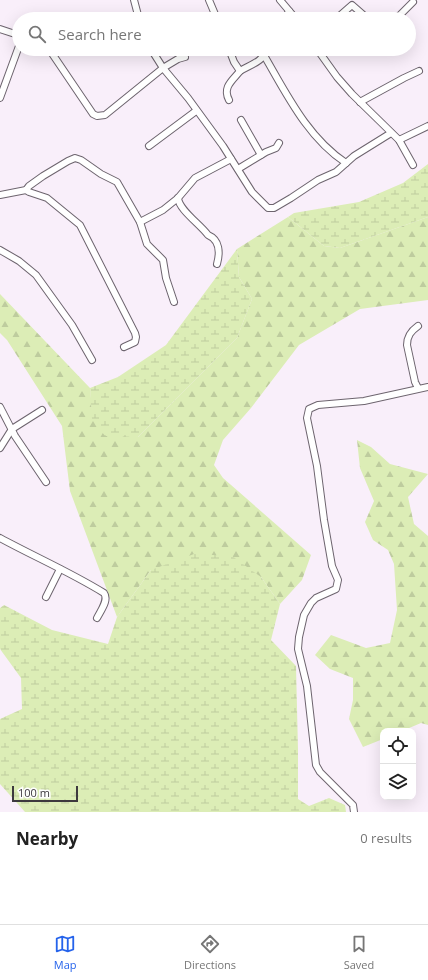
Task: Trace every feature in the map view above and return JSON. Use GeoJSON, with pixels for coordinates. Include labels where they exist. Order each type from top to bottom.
{"type":"FeatureCollection","features":[{"type":"Feature","properties":{"kind":"street"},"geometry":{"type":"LineString","coordinates":[[134,0],[137,12]]}},
{"type":"Feature","properties":{"kind":"street"},"geometry":{"type":"LineString","coordinates":[[209,0],[214,12]]}},
{"type":"Feature","properties":{"kind":"street"},"geometry":{"type":"LineString","coordinates":[[280,0],[289,11]]}},
{"type":"Feature","properties":{"kind":"street"},"geometry":{"type":"LineString","coordinates":[[344,12],[357,0]]}},
{"type":"Feature","properties":{"kind":"street"},"geometry":{"type":"LineString","coordinates":[[403,12],[414,2]]}},
{"type":"Feature","properties":{"kind":"street"},"geometry":{"type":"LineString","coordinates":[[352,5],[360,12]]}},
{"type":"Feature","properties":{"kind":"street"},"geometry":{"type":"LineString","coordinates":[[0,29],[12,33]]}},
{"type":"Feature","properties":{"kind":"street"},"geometry":{"type":"LineString","coordinates":[[0,98],[15,56]]}},
{"type":"Feature","properties":{"kind":"street"},"geometry":{"type":"LineString","coordinates":[[53,56],[94,114],[97,116],[105,115],[163,68],[185,56]]}},
{"type":"Feature","properties":{"kind":"street"},"geometry":{"type":"LineString","coordinates":[[155,56],[231,159],[252,192],[264,205],[271,209],[318,180],[336,172],[354,156],[391,133]]}},
{"type":"Feature","properties":{"kind":"street"},"geometry":{"type":"LineString","coordinates":[[232,56],[240,71]]}},
{"type":"Feature","properties":{"kind":"street"},"geometry":{"type":"LineString","coordinates":[[322,56],[337,77],[399,140],[413,165]]}},
{"type":"Feature","properties":{"kind":"street"},"geometry":{"type":"LineString","coordinates":[[229,100],[226,95],[227,86],[240,71],[265,57],[304,124],[329,151],[346,163]]}},
{"type":"Feature","properties":{"kind":"street"},"geometry":{"type":"LineString","coordinates":[[360,102],[419,71]]}},
{"type":"Feature","properties":{"kind":"street"},"geometry":{"type":"LineString","coordinates":[[149,146],[196,111]]}},
{"type":"Feature","properties":{"kind":"street"},"geometry":{"type":"LineString","coordinates":[[241,120],[261,155]]}},
{"type":"Feature","properties":{"kind":"street"},"geometry":{"type":"LineString","coordinates":[[399,140],[428,126]]}},
{"type":"Feature","properties":{"kind":"street"},"geometry":{"type":"LineString","coordinates":[[238,169],[276,148],[279,143]]}},
{"type":"Feature","properties":{"kind":"street"},"geometry":{"type":"LineString","coordinates":[[26,190],[29,186],[72,159],[78,159],[116,182],[140,222],[147,244],[163,260],[166,278],[174,302]]}},
{"type":"Feature","properties":{"kind":"street"},"geometry":{"type":"LineString","coordinates":[[140,222],[160,213],[177,201],[195,178],[231,159]]}},
{"type":"Feature","properties":{"kind":"street"},"geometry":{"type":"LineString","coordinates":[[0,195],[26,190],[47,198],[80,225],[135,333],[135,342],[124,347]]}},
{"type":"Feature","properties":{"kind":"street"},"geometry":{"type":"LineString","coordinates":[[177,201],[208,235],[213,237],[216,241],[219,253],[217,264]]}},
{"type":"Feature","properties":{"kind":"street"},"geometry":{"type":"LineString","coordinates":[[0,250],[19,261],[36,275],[72,325],[92,360]]}},
{"type":"Feature","properties":{"kind":"street"},"geometry":{"type":"LineString","coordinates":[[418,326],[410,333],[407,340],[407,345],[415,382],[418,388]]}},
{"type":"Feature","properties":{"kind":"street"},"geometry":{"type":"LineString","coordinates":[[354,812],[353,805],[320,772],[316,765],[306,686],[298,648],[304,616],[311,603],[316,598],[336,589],[338,580],[332,566],[317,466],[307,418],[309,409],[318,405],[364,401],[428,387]]}},
{"type":"Feature","properties":{"kind":"street"},"geometry":{"type":"LineString","coordinates":[[0,407],[20,444],[46,482]]}},
{"type":"Feature","properties":{"kind":"street"},"geometry":{"type":"LineString","coordinates":[[0,448],[12,428],[42,410]]}},
{"type":"Feature","properties":{"kind":"street"},"geometry":{"type":"LineString","coordinates":[[0,538],[72,574],[104,593],[106,600],[97,618]]}},
{"type":"Feature","properties":{"kind":"street"},"geometry":{"type":"LineString","coordinates":[[46,597],[60,569]]}},
{"type":"Feature","properties":{"kind":"green space"},"geometry":{"type":"Polygon","coordinates":[[[428,164],[428,217],[340,248],[324,246],[288,217],[294,213],[359,202],[403,183],[428,164]]]}},
{"type":"Feature","properties":{"kind":"green space"},"geometry":{"type":"Polygon","coordinates":[[[288,217],[324,246],[340,248],[428,217],[428,300],[360,309],[299,345],[251,408],[223,440],[214,465],[223,478],[311,555],[302,580],[280,604],[261,577],[151,570],[117,617],[70,491],[62,426],[7,340],[0,333],[0,294],[90,388],[93,419],[138,437],[237,338],[252,299],[239,277],[237,249],[288,217]]]}},
{"type":"Feature","properties":{"kind":"green space"},"geometry":{"type":"Polygon","coordinates":[[[237,249],[239,277],[252,299],[237,338],[138,437],[105,436],[92,419],[90,388],[118,377],[166,345],[237,249]]]}},
{"type":"Feature","properties":{"kind":"green space"},"geometry":{"type":"Polygon","coordinates":[[[357,440],[371,447],[390,464],[428,474],[408,497],[414,524],[428,536],[428,725],[421,723],[409,728],[380,728],[380,740],[363,747],[349,719],[353,700],[353,678],[330,669],[315,655],[331,635],[366,648],[390,643],[397,610],[394,564],[388,550],[373,540],[365,522],[374,501],[360,468],[357,440]]]}},
{"type":"Feature","properties":{"kind":"green space"},"geometry":{"type":"Polygon","coordinates":[[[194,554],[232,556],[261,577],[280,604],[271,640],[296,666],[298,799],[309,806],[329,798],[345,805],[346,812],[25,812],[0,784],[0,719],[22,709],[21,678],[0,649],[0,608],[4,605],[52,630],[108,644],[117,617],[151,570],[194,554]]]}}]}
